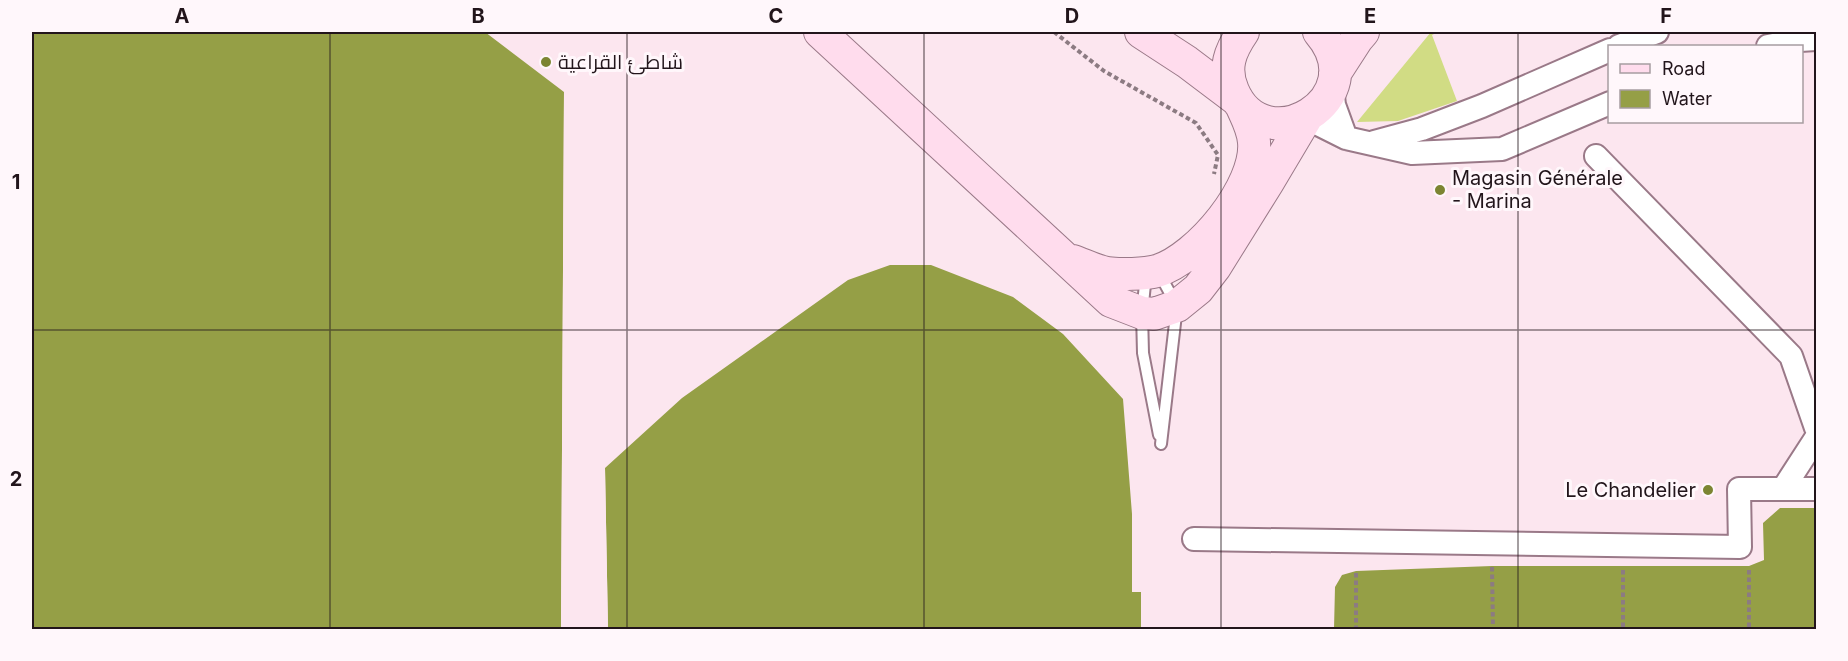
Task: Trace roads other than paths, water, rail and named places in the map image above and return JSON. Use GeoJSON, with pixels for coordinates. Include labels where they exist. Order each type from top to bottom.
{"type":"FeatureCollection","features":[{"type":"Feature","properties":{"kind":"main road"},"geometry":{"type":"LineString","coordinates":[[820,32],[1111,301],[1142,313],[1154,314],[1177,306],[1198,289],[1215,267],[1306,118]]}},
{"type":"Feature","properties":{"kind":"main road"},"geometry":{"type":"LineString","coordinates":[[1141,32],[1187,62],[1253,116],[1272,122],[1293,122],[1306,118],[1317,110],[1326,101],[1334,80],[1363,32]]}},
{"type":"Feature","properties":{"kind":"main road"},"geometry":{"type":"LineString","coordinates":[[1061,257],[1108,273],[1152,272],[1180,259],[1217,226],[1248,177],[1254,142],[1251,125],[1229,82],[1228,64],[1233,46],[1244,32]]}},
{"type":"Feature","properties":{"kind":"main road"},"geometry":{"type":"LineString","coordinates":[[1319,32],[1328,42],[1334,57],[1334,80]]}},
{"type":"Feature","properties":{"kind":"street"},"geometry":{"type":"LineString","coordinates":[[1622,45],[1657,32]]}},
{"type":"Feature","properties":{"kind":"street"},"geometry":{"type":"LineString","coordinates":[[1773,45],[1816,39]]}},
{"type":"Feature","properties":{"kind":"street"},"geometry":{"type":"LineString","coordinates":[[1368,144],[1422,129],[1482,106],[1608,51]]}},
{"type":"Feature","properties":{"kind":"street"},"geometry":{"type":"LineString","coordinates":[[1334,80],[1334,105],[1346,138]]}},
{"type":"Feature","properties":{"kind":"street"},"geometry":{"type":"LineString","coordinates":[[1306,118],[1346,138],[1412,153],[1502,149],[1608,104]]}},
{"type":"Feature","properties":{"kind":"street"},"geometry":{"type":"LineString","coordinates":[[1596,156],[1791,356],[1816,428]]}},
{"type":"Feature","properties":{"kind":"street"},"geometry":{"type":"LineString","coordinates":[[1783,489],[1816,438]]}},
{"type":"Feature","properties":{"kind":"street"},"geometry":{"type":"LineString","coordinates":[[1194,539],[1740,547],[1739,489],[1816,489]]}},
{"type":"Feature","properties":{"kind":"lane"},"geometry":{"type":"LineString","coordinates":[[1152,272],[1177,306],[1161,444],[1143,353],[1142,313],[1152,272]]}},
{"type":"Feature","properties":{"kind":"water"},"geometry":{"type":"Polygon","coordinates":[[[32,32],[485,32],[564,92],[561,629],[32,629],[32,32]]]}},
{"type":"Feature","properties":{"kind":"water"},"geometry":{"type":"Polygon","coordinates":[[[890,265],[931,265],[1013,297],[1063,334],[1123,399],[1132,514],[1132,592],[1141,592],[1141,629],[608,629],[605,468],[682,398],[848,280],[890,265]]]}},
{"type":"Feature","properties":{"kind":"water"},"geometry":{"type":"Polygon","coordinates":[[[1780,508],[1816,508],[1816,629],[1334,629],[1335,587],[1342,575],[1356,571],[1492,566],[1749,566],[1764,560],[1763,523],[1780,508]]]}},
{"type":"Feature","properties":{"kind":"place","name":"شاطئ القراعية"},"geometry":{"type":"Point","coordinates":[546,62]}},
{"type":"Feature","properties":{"kind":"place","name":"Magasin Générale - Marina"},"geometry":{"type":"Point","coordinates":[1440,190]}},
{"type":"Feature","properties":{"kind":"place","name":"Le Chandelier"},"geometry":{"type":"Point","coordinates":[1708,490]}}]}
